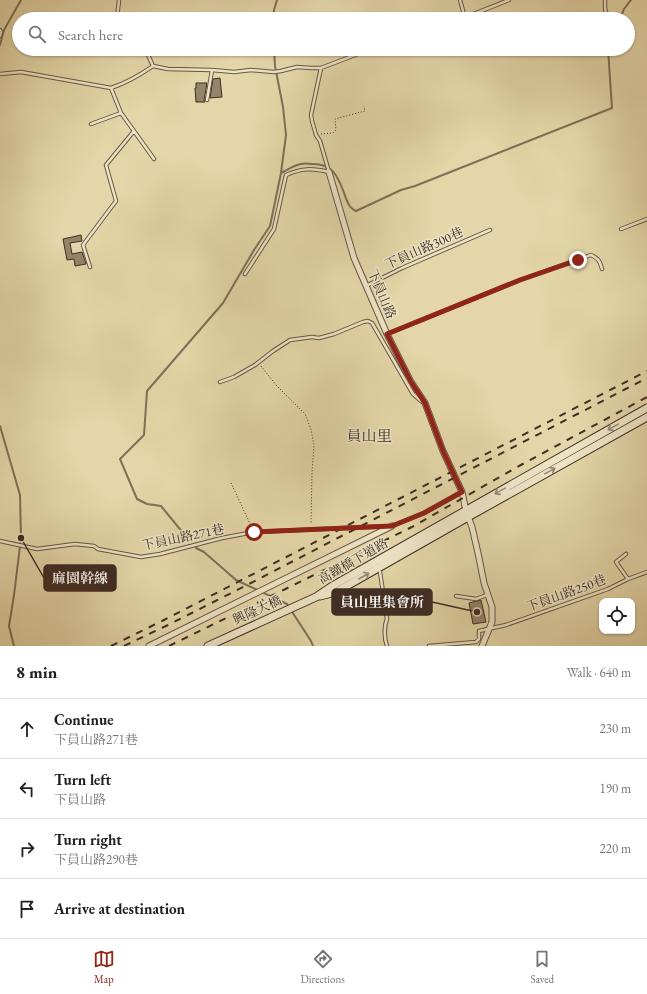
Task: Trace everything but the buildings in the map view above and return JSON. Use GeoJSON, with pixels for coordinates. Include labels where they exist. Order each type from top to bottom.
{"type":"FeatureCollection","features":[{"type":"Feature","properties":{"kind":"street","name":"下員山路"},"geometry":{"type":"LineString","coordinates":[[329,172],[354,258],[387,334],[411,382],[425,403],[443,451],[462,492],[492,608],[492,622],[482,646]]}},
{"type":"Feature","properties":{"kind":"street","name":"高鐵橋下道路"},"geometry":{"type":"LineString","coordinates":[[316,597],[336,592],[647,408]]}},
{"type":"Feature","properties":{"kind":"street","name":"高鐵橋下道路"},"geometry":{"type":"LineString","coordinates":[[467,514],[647,417]]}},
{"type":"Feature","properties":{"kind":"street"},"geometry":{"type":"LineString","coordinates":[[149,646],[392,526]]}},
{"type":"Feature","properties":{"kind":"street","name":"興隆大橋"},"geometry":{"type":"LineString","coordinates":[[208,646],[316,597]]}},
{"type":"Feature","properties":{"kind":"lane"},"geometry":{"type":"LineString","coordinates":[[118,12],[119,0]]}},
{"type":"Feature","properties":{"kind":"lane"},"geometry":{"type":"LineString","coordinates":[[460,0],[463,12]]}},
{"type":"Feature","properties":{"kind":"lane"},"geometry":{"type":"LineString","coordinates":[[480,12],[509,0]]}},
{"type":"Feature","properties":{"kind":"lane"},"geometry":{"type":"LineString","coordinates":[[605,0],[606,12]]}},
{"type":"Feature","properties":{"kind":"lane"},"geometry":{"type":"LineString","coordinates":[[0,30],[0,36]]}},
{"type":"Feature","properties":{"kind":"lane"},"geometry":{"type":"LineString","coordinates":[[148,56],[153,66]]}},
{"type":"Feature","properties":{"kind":"lane"},"geometry":{"type":"LineString","coordinates":[[0,74],[21,72],[111,88],[128,81],[153,66],[168,69],[234,72],[251,70],[274,72],[298,67],[321,68],[353,56]]}},
{"type":"Feature","properties":{"kind":"lane"},"geometry":{"type":"LineString","coordinates":[[321,68],[311,115],[316,135],[320,141],[329,172]]}},
{"type":"Feature","properties":{"kind":"lane"},"geometry":{"type":"LineString","coordinates":[[207,100],[212,70]]}},
{"type":"Feature","properties":{"kind":"lane"},"geometry":{"type":"LineString","coordinates":[[111,88],[121,113],[154,159]]}},
{"type":"Feature","properties":{"kind":"lane"},"geometry":{"type":"LineString","coordinates":[[91,124],[121,113]]}},
{"type":"Feature","properties":{"kind":"lane"},"geometry":{"type":"LineString","coordinates":[[90,267],[83,245],[116,201],[106,164],[134,131]]}},
{"type":"Feature","properties":{"kind":"lane"},"geometry":{"type":"LineString","coordinates":[[245,274],[274,228],[286,175],[294,171],[308,168],[329,172]]}},
{"type":"Feature","properties":{"kind":"lane"},"geometry":{"type":"LineString","coordinates":[[621,229],[647,219]]}},
{"type":"Feature","properties":{"kind":"lane","name":"下員山路300巷"},"geometry":{"type":"LineString","coordinates":[[366,286],[402,268],[490,230]]}},
{"type":"Feature","properties":{"kind":"lane"},"geometry":{"type":"LineString","coordinates":[[387,334],[520,280],[591,255],[600,261],[602,268]]}},
{"type":"Feature","properties":{"kind":"lane"},"geometry":{"type":"LineString","coordinates":[[220,382],[234,377],[258,363],[290,340],[312,337],[319,338],[368,321],[372,323],[413,394],[425,403]]}},
{"type":"Feature","properties":{"kind":"lane","name":"下員山路271巷"},"geometry":{"type":"LineString","coordinates":[[0,541],[36,549],[75,544],[94,546],[98,549],[141,557],[254,532],[392,526],[424,513],[462,492]]}},
{"type":"Feature","properties":{"kind":"lane"},"geometry":{"type":"LineString","coordinates":[[626,554],[616,562],[628,579]]}},
{"type":"Feature","properties":{"kind":"lane"},"geometry":{"type":"LineString","coordinates":[[380,572],[387,619],[385,624],[387,646]]}},
{"type":"Feature","properties":{"kind":"lane","name":"下員山路250巷"},"geometry":{"type":"LineString","coordinates":[[490,628],[506,625],[586,597],[647,572]]}},
{"type":"Feature","properties":{"kind":"lane"},"geometry":{"type":"LineString","coordinates":[[456,596],[476,598],[488,595]]}},
{"type":"Feature","properties":{"kind":"lane"},"geometry":{"type":"LineString","coordinates":[[429,646],[476,642],[479,631],[490,628]]}},
{"type":"Feature","properties":{"kind":"path"},"geometry":{"type":"LineString","coordinates":[[316,135],[333,133],[336,130],[335,119],[365,111],[364,106]]}},
{"type":"Feature","properties":{"kind":"path"},"geometry":{"type":"LineString","coordinates":[[258,363],[276,385],[305,414],[311,429],[314,446],[311,530]]}},
{"type":"Feature","properties":{"kind":"path"},"geometry":{"type":"LineString","coordinates":[[231,483],[254,532]]}},
{"type":"Feature","properties":{"kind":"waterway"},"geometry":{"type":"LineString","coordinates":[[14,12],[21,0]]}},
{"type":"Feature","properties":{"kind":"waterway"},"geometry":{"type":"LineString","coordinates":[[274,12],[277,0]]}},
{"type":"Feature","properties":{"kind":"waterway"},"geometry":{"type":"LineString","coordinates":[[623,12],[631,0]]}},
{"type":"Feature","properties":{"kind":"waterway"},"geometry":{"type":"LineString","coordinates":[[0,45],[4,30],[12,16]]}},
{"type":"Feature","properties":{"kind":"waterway"},"geometry":{"type":"LineString","coordinates":[[188,539],[161,506],[147,504],[137,499],[120,459],[144,435],[147,391],[223,303],[270,226],[281,173],[286,135],[274,56]]}},
{"type":"Feature","properties":{"kind":"waterway"},"geometry":{"type":"LineString","coordinates":[[281,173],[293,166],[302,164],[319,165],[329,168],[336,175],[349,205],[356,211],[401,190],[415,186],[612,108],[608,56]]}},
{"type":"Feature","properties":{"kind":"waterway"},"geometry":{"type":"LineString","coordinates":[[0,426],[20,495],[21,538],[9,626],[14,646]]}},
{"type":"Feature","properties":{"kind":"waterway"},"geometry":{"type":"LineString","coordinates":[[196,548],[204,552],[236,580],[287,604],[313,646]]}},
{"type":"Feature","properties":{"kind":"railway"},"geometry":{"type":"LineString","coordinates":[[111,646],[647,371]]}},
{"type":"Feature","properties":{"kind":"railway"},"geometry":{"type":"LineString","coordinates":[[124,646],[247,585],[647,378]]}},
{"type":"Feature","properties":{"kind":"railway"},"geometry":{"type":"LineString","coordinates":[[169,646],[412,527],[519,466],[647,397]]}},
{"type":"Feature","properties":{"kind":"place","name":"麻園幹線"},"geometry":{"type":"Point","coordinates":[21,538]}},
{"type":"Feature","properties":{"kind":"place","name":"員山里集會所"},"geometry":{"type":"Point","coordinates":[477,612]}},
{"type":"Feature","properties":{"kind":"district","name":"員山里"},"geometry":{"type":"Point","coordinates":[369,435]}},
{"type":"Feature","properties":{"kind":"route"},"geometry":{"type":"LineString","coordinates":[[254,532],[392,526],[424,513],[462,492],[443,451],[425,403],[411,382],[387,334],[520,280],[578,260]]}}]}
